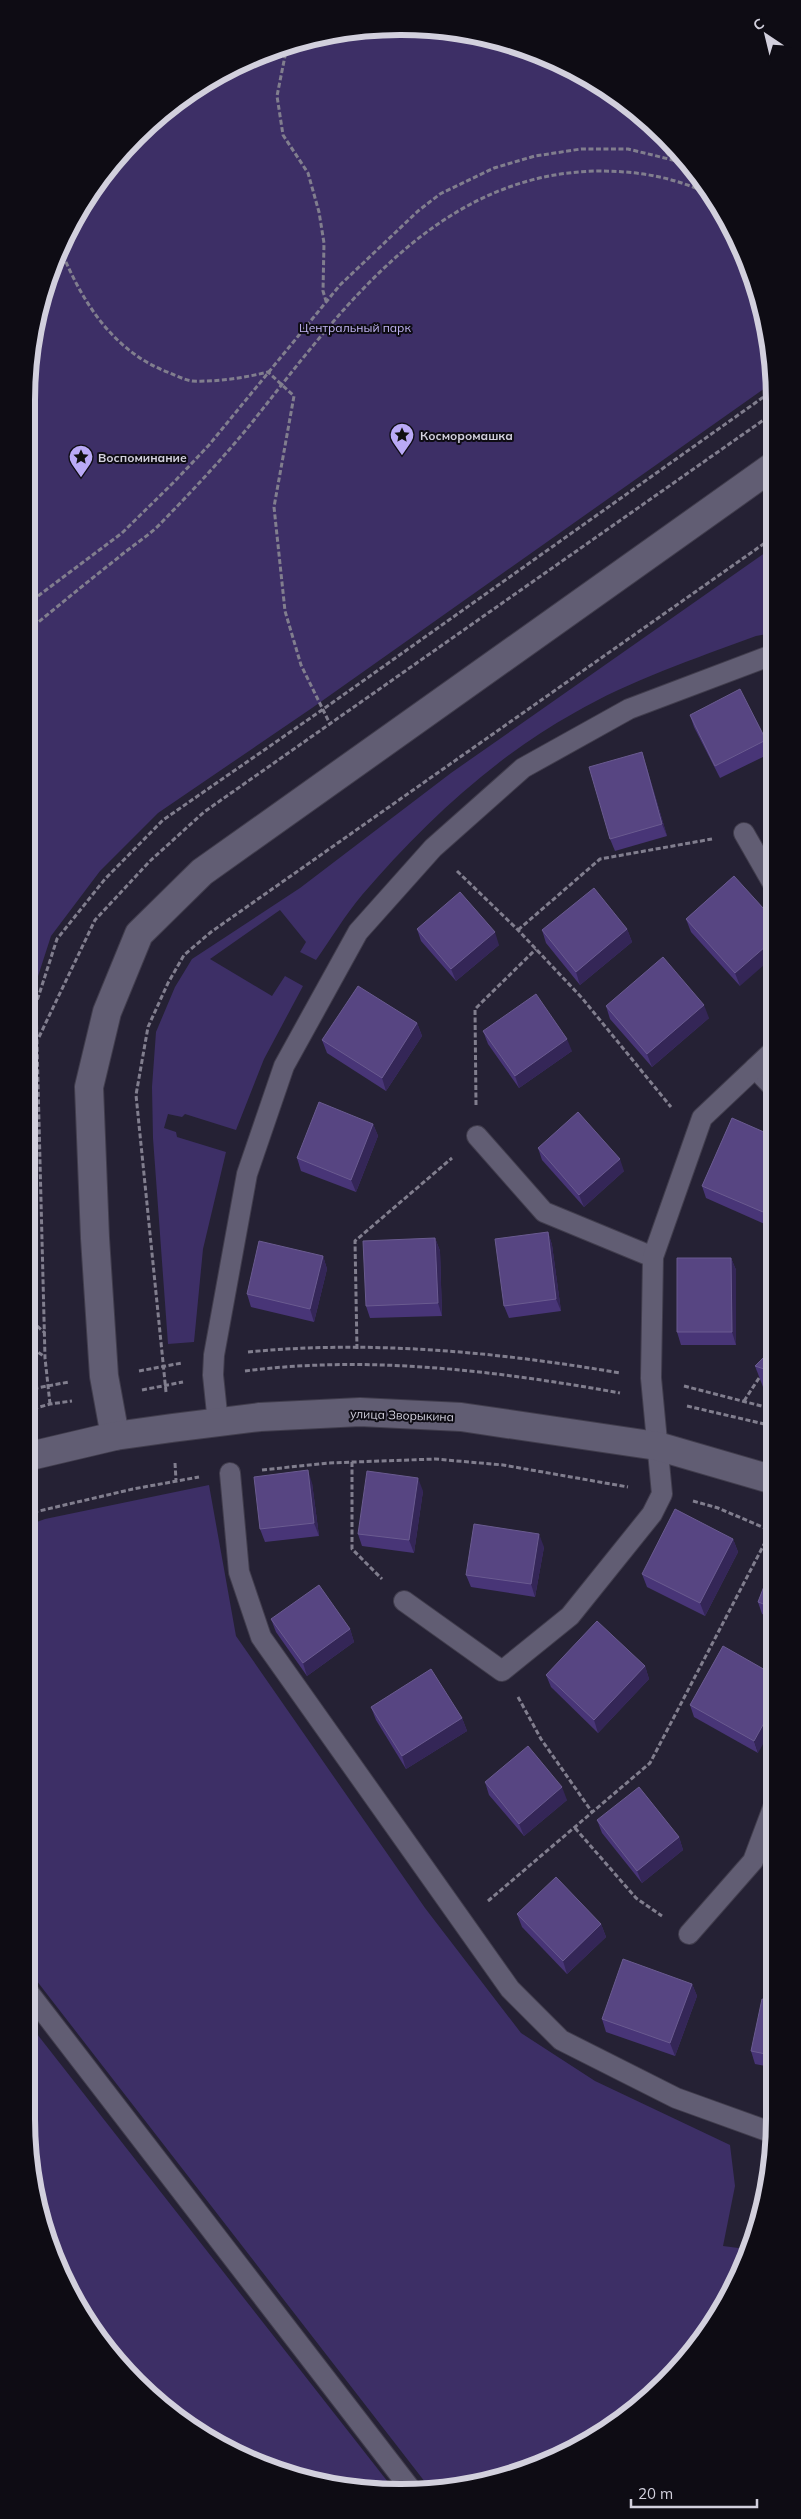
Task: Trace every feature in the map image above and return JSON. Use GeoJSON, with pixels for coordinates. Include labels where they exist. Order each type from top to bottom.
{"type":"FeatureCollection","features":[{"type":"Feature","properties":{"kind":"street"},"geometry":{"type":"LineString","coordinates":[[115,1436],[104,1376],[95,1238],[90,1087],[107,1012],[139,934],[202,872],[766,471]]}},
{"type":"Feature","properties":{"kind":"street","name":"улица Зворыкина"},"geometry":{"type":"LineString","coordinates":[[35,1455],[115,1436],[218,1422],[260,1417],[360,1412],[452,1416],[657,1446],[766,1478]]}},
{"type":"Feature","properties":{"kind":"lane"},"geometry":{"type":"LineString","coordinates":[[218,1422],[213,1376],[214,1355],[247,1174],[284,1066],[358,932],[433,848],[523,768],[630,709],[766,657]]}},
{"type":"Feature","properties":{"kind":"lane"},"geometry":{"type":"LineString","coordinates":[[744,834],[766,872]]}},
{"type":"Feature","properties":{"kind":"lane"},"geometry":{"type":"LineString","coordinates":[[404,1601],[502,1671],[570,1616],[652,1514],[662,1494],[651,1378],[653,1256],[702,1118],[766,1058]]}},
{"type":"Feature","properties":{"kind":"lane"},"geometry":{"type":"LineString","coordinates":[[755,1068],[766,1080]]}},
{"type":"Feature","properties":{"kind":"lane"},"geometry":{"type":"LineString","coordinates":[[477,1136],[544,1212],[653,1256]]}},
{"type":"Feature","properties":{"kind":"lane"},"geometry":{"type":"LineString","coordinates":[[230,1473],[239,1572],[260,1637],[510,1989],[561,2040],[676,2098],[765,2130]]}},
{"type":"Feature","properties":{"kind":"lane"},"geometry":{"type":"LineString","coordinates":[[689,1934],[753,1861],[766,1826]]}},
{"type":"Feature","properties":{"kind":"lane"},"geometry":{"type":"LineString","coordinates":[[35,2001],[407,2484]]}},
{"type":"Feature","properties":{"kind":"path"},"geometry":{"type":"LineString","coordinates":[[286,53],[277,96],[283,134],[308,173],[319,212],[324,243],[323,291],[326,301]]}},
{"type":"Feature","properties":{"kind":"path"},"geometry":{"type":"LineString","coordinates":[[658,141],[671,158]]}},
{"type":"Feature","properties":{"kind":"path"},"geometry":{"type":"LineString","coordinates":[[35,599],[129,526],[209,445],[326,301],[363,261],[418,211],[440,194],[494,168],[535,156],[581,149],[628,149],[674,159]]}},
{"type":"Feature","properties":{"kind":"path"},"geometry":{"type":"LineString","coordinates":[[35,624],[161,524],[253,422],[282,383],[356,293],[414,242],[466,205],[506,187],[564,172],[632,171],[684,182],[698,189]]}},
{"type":"Feature","properties":{"kind":"path"},"geometry":{"type":"LineString","coordinates":[[64,258],[77,287],[90,308],[119,342],[150,366],[190,381],[237,379],[268,372]]}},
{"type":"Feature","properties":{"kind":"path"},"geometry":{"type":"LineString","coordinates":[[268,372],[294,396],[274,507],[285,611],[301,665],[330,724]]}},
{"type":"Feature","properties":{"kind":"path"},"geometry":{"type":"LineString","coordinates":[[50,1404],[45,1358],[39,1038],[36,1004],[57,939],[105,879],[163,820],[322,710],[766,395]]}},
{"type":"Feature","properties":{"kind":"path"},"geometry":{"type":"LineString","coordinates":[[518,930],[600,859],[744,834]]}},
{"type":"Feature","properties":{"kind":"path"},"geometry":{"type":"LineString","coordinates":[[433,848],[536,948],[582,998],[694,1137]]}},
{"type":"Feature","properties":{"kind":"path"},"geometry":{"type":"LineString","coordinates":[[358,1349],[355,1241],[477,1136],[474,1077],[475,1009],[536,948]]}},
{"type":"Feature","properties":{"kind":"path"},"geometry":{"type":"LineString","coordinates":[[35,1324],[45,1333]]}},
{"type":"Feature","properties":{"kind":"path"},"geometry":{"type":"LineString","coordinates":[[35,1388],[162,1368],[214,1355],[269,1350],[411,1348],[530,1360],[651,1378],[766,1407]]}},
{"type":"Feature","properties":{"kind":"path"},"geometry":{"type":"LineString","coordinates":[[35,1351],[45,1358]]}},
{"type":"Feature","properties":{"kind":"path"},"geometry":{"type":"LineString","coordinates":[[744,1401],[766,1370]]}},
{"type":"Feature","properties":{"kind":"path"},"geometry":{"type":"LineString","coordinates":[[35,1512],[176,1480],[352,1462],[435,1459],[503,1465],[662,1494],[718,1508],[766,1529]]}},
{"type":"Feature","properties":{"kind":"path"},"geometry":{"type":"LineString","coordinates":[[352,1462],[352,1550],[404,1601]]}},
{"type":"Feature","properties":{"kind":"path"},"geometry":{"type":"LineString","coordinates":[[463,1922],[650,1763],[766,1543]]}},
{"type":"Feature","properties":{"kind":"path"},"geometry":{"type":"LineString","coordinates":[[502,1671],[541,1739],[592,1812]]}},
{"type":"Feature","properties":{"kind":"path"},"geometry":{"type":"LineString","coordinates":[[575,1828],[636,1898],[689,1934]]}},
{"type":"Feature","properties":{"kind":"green space","name":"Центральный парк"},"geometry":{"type":"Polygon","coordinates":[[[400,35],[448,38],[472,42],[518,54],[540,63],[583,84],[604,97],[659,142],[690,178],[717,218],[738,261],[754,306],[763,353],[765,388],[312,708],[158,813],[100,871],[51,936],[35,986],[36,377],[42,329],[54,283],[73,239],[97,197],[142,142],[197,97],[218,84],[261,63],[283,54],[329,42],[353,38],[400,35]]]}},
{"type":"Feature","properties":{"kind":"green space"},"geometry":{"type":"Polygon","coordinates":[[[766,552],[766,634],[709,653],[618,690],[574,713],[515,751],[460,795],[409,843],[356,903],[316,960],[300,952],[306,942],[280,910],[210,959],[272,996],[285,976],[303,986],[264,1059],[236,1130],[185,1114],[182,1117],[168,1114],[164,1128],[176,1132],[177,1137],[226,1152],[203,1249],[194,1342],[168,1344],[153,1138],[152,1087],[156,1032],[175,987],[192,959],[300,888],[451,773],[766,552]]]}},
{"type":"Feature","properties":{"kind":"green space"},"geometry":{"type":"Polygon","coordinates":[[[35,1337],[38,1376],[35,1377],[35,1337]]]}},
{"type":"Feature","properties":{"kind":"green space"},"geometry":{"type":"Polygon","coordinates":[[[209,1485],[236,1636],[425,1908],[521,2033],[595,2081],[730,2145],[735,2186],[723,2246],[742,2248],[728,2280],[704,2322],[659,2377],[623,2408],[583,2435],[540,2456],[495,2472],[448,2481],[426,2483],[35,1979],[35,1523],[209,1485]]]}},
{"type":"Feature","properties":{"kind":"green space"},"geometry":{"type":"Polygon","coordinates":[[[35,2031],[389,2484],[353,2481],[306,2472],[283,2465],[239,2446],[197,2422],[178,2408],[142,2377],[111,2341],[97,2322],[73,2280],[54,2236],[47,2213],[38,2166],[36,2142],[35,2031]]]}},
{"type":"Feature","properties":{"kind":"building"},"geometry":{"type":"Polygon","coordinates":[[[740,689],[766,740],[715,766],[690,715],[740,689]]]}},
{"type":"Feature","properties":{"kind":"building"},"geometry":{"type":"Polygon","coordinates":[[[642,752],[662,824],[610,839],[589,767],[642,752]]]}},
{"type":"Feature","properties":{"kind":"building"},"geometry":{"type":"Polygon","coordinates":[[[734,876],[766,911],[766,946],[735,973],[686,919],[734,876]]]}},
{"type":"Feature","properties":{"kind":"building"},"geometry":{"type":"Polygon","coordinates":[[[594,888],[627,929],[576,972],[542,930],[594,888]]]}},
{"type":"Feature","properties":{"kind":"building"},"geometry":{"type":"Polygon","coordinates":[[[460,892],[495,932],[451,969],[417,929],[460,892]]]}},
{"type":"Feature","properties":{"kind":"building"},"geometry":{"type":"Polygon","coordinates":[[[663,957],[704,1005],[647,1054],[606,1006],[663,957]]]}},
{"type":"Feature","properties":{"kind":"building"},"geometry":{"type":"Polygon","coordinates":[[[358,986],[417,1023],[382,1078],[322,1040],[358,986]]]}},
{"type":"Feature","properties":{"kind":"building"},"geometry":{"type":"Polygon","coordinates":[[[536,994],[567,1039],[515,1076],[483,1031],[536,994]]]}},
{"type":"Feature","properties":{"kind":"building"},"geometry":{"type":"Polygon","coordinates":[[[319,1102],[373,1124],[351,1180],[297,1158],[319,1102]]]}},
{"type":"Feature","properties":{"kind":"building"},"geometry":{"type":"Polygon","coordinates":[[[578,1112],[620,1159],[579,1195],[538,1148],[578,1112]]]}},
{"type":"Feature","properties":{"kind":"building"},"geometry":{"type":"Polygon","coordinates":[[[732,1118],[766,1133],[766,1205],[763,1212],[702,1186],[732,1118]]]}},
{"type":"Feature","properties":{"kind":"building"},"geometry":{"type":"Polygon","coordinates":[[[548,1232],[556,1299],[504,1306],[495,1239],[548,1232]]]}},
{"type":"Feature","properties":{"kind":"building"},"geometry":{"type":"Polygon","coordinates":[[[435,1238],[438,1303],[366,1306],[363,1241],[435,1238]]]}},
{"type":"Feature","properties":{"kind":"building"},"geometry":{"type":"Polygon","coordinates":[[[259,1241],[323,1256],[310,1309],[247,1294],[259,1241]]]}},
{"type":"Feature","properties":{"kind":"building"},"geometry":{"type":"Polygon","coordinates":[[[677,1258],[731,1258],[732,1332],[677,1332],[677,1258]]]}},
{"type":"Feature","properties":{"kind":"building"},"geometry":{"type":"Polygon","coordinates":[[[766,1355],[766,1370],[755,1366],[766,1355]]]}},
{"type":"Feature","properties":{"kind":"building"},"geometry":{"type":"Polygon","coordinates":[[[308,1470],[314,1523],[260,1529],[254,1477],[308,1470]]]}},
{"type":"Feature","properties":{"kind":"building"},"geometry":{"type":"Polygon","coordinates":[[[367,1471],[418,1478],[409,1540],[358,1534],[367,1471]]]}},
{"type":"Feature","properties":{"kind":"building"},"geometry":{"type":"Polygon","coordinates":[[[675,1509],[733,1539],[700,1603],[642,1574],[675,1509]]]}},
{"type":"Feature","properties":{"kind":"building"},"geometry":{"type":"Polygon","coordinates":[[[474,1524],[539,1534],[531,1584],[466,1575],[474,1524]]]}},
{"type":"Feature","properties":{"kind":"building"},"geometry":{"type":"Polygon","coordinates":[[[766,1581],[766,1605],[758,1602],[766,1581]]]}},
{"type":"Feature","properties":{"kind":"building"},"geometry":{"type":"Polygon","coordinates":[[[319,1585],[350,1629],[303,1663],[271,1619],[319,1585]]]}},
{"type":"Feature","properties":{"kind":"building"},"geometry":{"type":"Polygon","coordinates":[[[597,1621],[645,1666],[594,1720],[546,1675],[597,1621]]]}},
{"type":"Feature","properties":{"kind":"building"},"geometry":{"type":"Polygon","coordinates":[[[723,1646],[766,1670],[766,1719],[754,1741],[690,1705],[723,1646]]]}},
{"type":"Feature","properties":{"kind":"building"},"geometry":{"type":"Polygon","coordinates":[[[431,1669],[462,1718],[402,1756],[371,1707],[431,1669]]]}},
{"type":"Feature","properties":{"kind":"building"},"geometry":{"type":"Polygon","coordinates":[[[528,1746],[562,1787],[519,1824],[485,1782],[528,1746]]]}},
{"type":"Feature","properties":{"kind":"building"},"geometry":{"type":"Polygon","coordinates":[[[639,1787],[679,1837],[637,1871],[597,1820],[639,1787]]]}},
{"type":"Feature","properties":{"kind":"building"},"geometry":{"type":"Polygon","coordinates":[[[556,1877],[601,1924],[563,1961],[517,1914],[556,1877]]]}},
{"type":"Feature","properties":{"kind":"building"},"geometry":{"type":"Polygon","coordinates":[[[623,1959],[692,1984],[670,2043],[602,2019],[623,1959]]]}},
{"type":"Feature","properties":{"kind":"building"},"geometry":{"type":"Polygon","coordinates":[[[762,1999],[766,2000],[766,2054],[751,2051],[762,1999]]]}},
{"type":"Feature","properties":{"kind":"place","name":"Косморомашка"},"geometry":{"type":"Point","coordinates":[402,456]}},
{"type":"Feature","properties":{"kind":"place","name":"Воспоминание"},"geometry":{"type":"Point","coordinates":[81,478]}}]}
